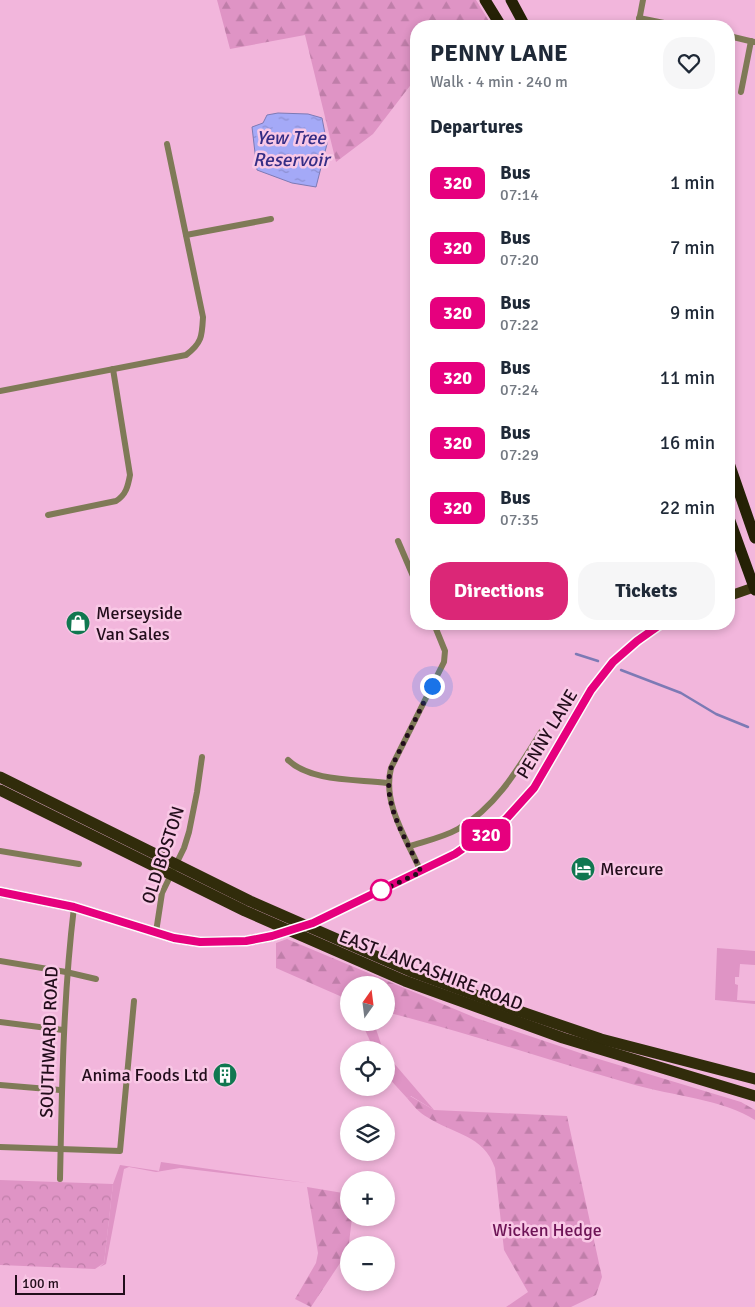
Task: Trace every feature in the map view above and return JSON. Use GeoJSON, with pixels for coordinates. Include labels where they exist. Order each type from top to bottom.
{"type":"FeatureCollection","features":[{"type":"Feature","properties":{"kind":"highway"},"geometry":{"type":"LineString","coordinates":[[485,0],[497,20]]}},
{"type":"Feature","properties":{"kind":"highway"},"geometry":{"type":"LineString","coordinates":[[511,0],[522,20]]}},
{"type":"Feature","properties":{"kind":"highway"},"geometry":{"type":"LineString","coordinates":[[735,480],[755,538]]}},
{"type":"Feature","properties":{"kind":"highway"},"geometry":{"type":"LineString","coordinates":[[735,534],[754,586]]}},
{"type":"Feature","properties":{"kind":"highway","name":"EAST LANCASHIRE ROAD"},"geometry":{"type":"LineString","coordinates":[[0,777],[278,926],[405,981],[516,1023],[632,1060],[752,1095]]}},
{"type":"Feature","properties":{"kind":"highway","name":"EAST LANCASHIRE ROAD"},"geometry":{"type":"LineString","coordinates":[[0,790],[173,869],[410,971],[524,1013],[628,1047],[755,1079]]}},
{"type":"Feature","properties":{"kind":"main road"},"geometry":{"type":"LineString","coordinates":[[735,594],[754,586]]}},
{"type":"Feature","properties":{"kind":"main road","name":"PENNY LANE"},"geometry":{"type":"LineString","coordinates":[[0,892],[74,907],[187,940],[208,942],[246,941],[272,936],[313,923],[421,872],[481,839],[515,811],[534,788],[591,690],[613,662],[653,630]]}},
{"type":"Feature","properties":{"kind":"street"},"geometry":{"type":"LineString","coordinates":[[643,0],[639,18],[649,20]]}},
{"type":"Feature","properties":{"kind":"street"},"geometry":{"type":"LineString","coordinates":[[735,38],[753,42],[741,92]]}},
{"type":"Feature","properties":{"kind":"street"},"geometry":{"type":"LineString","coordinates":[[0,391],[186,355],[197,347],[202,337],[203,317],[168,144]]}},
{"type":"Feature","properties":{"kind":"street"},"geometry":{"type":"LineString","coordinates":[[186,234],[271,219]]}},
{"type":"Feature","properties":{"kind":"street"},"geometry":{"type":"LineString","coordinates":[[48,515],[116,501],[124,494],[129,485],[130,475],[113,369]]}},
{"type":"Feature","properties":{"kind":"street"},"geometry":{"type":"LineString","coordinates":[[398,540],[410,569]]}},
{"type":"Feature","properties":{"kind":"street"},"geometry":{"type":"LineString","coordinates":[[421,872],[389,800],[387,783],[391,768],[444,662],[445,651],[436,630]]}},
{"type":"Feature","properties":{"kind":"street"},"geometry":{"type":"LineString","coordinates":[[410,846],[456,830],[489,807],[507,784],[541,732]]}},
{"type":"Feature","properties":{"kind":"street"},"geometry":{"type":"LineString","coordinates":[[536,741],[543,745]]}},
{"type":"Feature","properties":{"kind":"street","name":"OLD BOSTON"},"geometry":{"type":"LineString","coordinates":[[156,932],[162,893],[184,848],[189,832],[198,792],[202,757]]}},
{"type":"Feature","properties":{"kind":"street"},"geometry":{"type":"LineString","coordinates":[[288,760],[295,767],[323,775],[387,783]]}},
{"type":"Feature","properties":{"kind":"street"},"geometry":{"type":"LineString","coordinates":[[0,851],[79,864]]}},
{"type":"Feature","properties":{"kind":"street","name":"SOUTHWARD ROAD"},"geometry":{"type":"LineString","coordinates":[[60,1179],[60,1090],[63,1030],[66,972],[74,907]]}},
{"type":"Feature","properties":{"kind":"street"},"geometry":{"type":"LineString","coordinates":[[0,961],[96,979]]}},
{"type":"Feature","properties":{"kind":"street"},"geometry":{"type":"LineString","coordinates":[[0,1147],[120,1151],[134,1000]]}},
{"type":"Feature","properties":{"kind":"street"},"geometry":{"type":"LineString","coordinates":[[0,1022],[63,1030]]}},
{"type":"Feature","properties":{"kind":"street"},"geometry":{"type":"LineString","coordinates":[[0,1085],[60,1090]]}},
{"type":"Feature","properties":{"kind":"green space"},"geometry":{"type":"Polygon","coordinates":[[[217,0],[476,0],[488,20],[410,20],[410,86],[373,134],[336,162],[305,35],[230,49],[217,0]]]}},
{"type":"Feature","properties":{"kind":"green space"},"geometry":{"type":"Polygon","coordinates":[[[287,939],[376,976],[340,976],[340,996],[276,968],[276,943],[287,939]]]}},
{"type":"Feature","properties":{"kind":"green space"},"geometry":{"type":"Polygon","coordinates":[[[717,948],[755,951],[755,965],[740,964],[739,977],[735,977],[735,984],[738,985],[737,1000],[755,1001],[755,1004],[715,1000],[717,948]]]}},
{"type":"Feature","properties":{"kind":"green space"},"geometry":{"type":"Polygon","coordinates":[[[395,984],[476,1018],[592,1057],[741,1102],[755,1110],[755,1120],[743,1113],[713,1103],[635,1085],[395,1014],[395,984]]]}},
{"type":"Feature","properties":{"kind":"green space"},"geometry":{"type":"Polygon","coordinates":[[[366,1031],[377,1031],[380,1041],[370,1041],[366,1031]]]}},
{"type":"Feature","properties":{"kind":"green space"},"geometry":{"type":"Polygon","coordinates":[[[395,1064],[434,1110],[411,1096],[407,1098],[395,1085],[395,1064]]]}},
{"type":"Feature","properties":{"kind":"green space","name":"Wicken Hedge"},"geometry":{"type":"Polygon","coordinates":[[[410,1096],[434,1110],[567,1116],[602,1277],[596,1295],[571,1307],[506,1307],[528,1292],[504,1250],[495,1168],[490,1157],[483,1148],[467,1136],[437,1123],[416,1109],[407,1098],[410,1096]]]}},
{"type":"Feature","properties":{"kind":"green space"},"geometry":{"type":"Polygon","coordinates":[[[161,1162],[307,1183],[180,1168],[156,1172],[129,1167],[124,1169],[106,1264],[100,1267],[104,1263],[113,1184],[120,1165],[159,1171],[161,1162]]]}},
{"type":"Feature","properties":{"kind":"green space"},"geometry":{"type":"Polygon","coordinates":[[[0,1180],[113,1184],[104,1263],[95,1269],[0,1265],[0,1180]]]}},
{"type":"Feature","properties":{"kind":"green space"},"geometry":{"type":"Polygon","coordinates":[[[307,1187],[340,1192],[340,1226],[351,1226],[350,1236],[340,1236],[340,1263],[311,1307],[295,1299],[316,1263],[318,1253],[307,1187]]]}},
{"type":"Feature","properties":{"kind":"water","name":"Yew Tree Reservoir"},"geometry":{"type":"Polygon","coordinates":[[[278,113],[308,114],[322,118],[327,144],[316,187],[292,183],[257,170],[252,127],[263,123],[267,115],[278,113]]]}},
{"type":"Feature","properties":{"kind":"waterway"},"geometry":{"type":"LineString","coordinates":[[576,654],[598,661]]}},
{"type":"Feature","properties":{"kind":"waterway"},"geometry":{"type":"LineString","coordinates":[[621,670],[681,693],[716,714],[748,727]]}},
{"type":"Feature","properties":{"kind":"bus line","name":"320"},"geometry":{"type":"LineString","coordinates":[[0,892],[74,907],[174,938],[200,942],[246,941],[272,936],[313,923],[455,854],[481,839],[506,819],[534,788],[591,690],[613,662],[653,630]]}},
{"type":"Feature","properties":{"kind":"place","name":"Merseyside Van Sales"},"geometry":{"type":"Point","coordinates":[78,623]}},
{"type":"Feature","properties":{"kind":"place","name":"Mercure"},"geometry":{"type":"Point","coordinates":[583,869]}},
{"type":"Feature","properties":{"kind":"place","name":"Anima Foods Ltd"},"geometry":{"type":"Point","coordinates":[225,1075]}},
{"type":"Feature","properties":{"kind":"route"},"geometry":{"type":"LineString","coordinates":[[381,890],[374,894],[421,872],[389,800],[387,783],[391,768],[432,686]]}}]}
